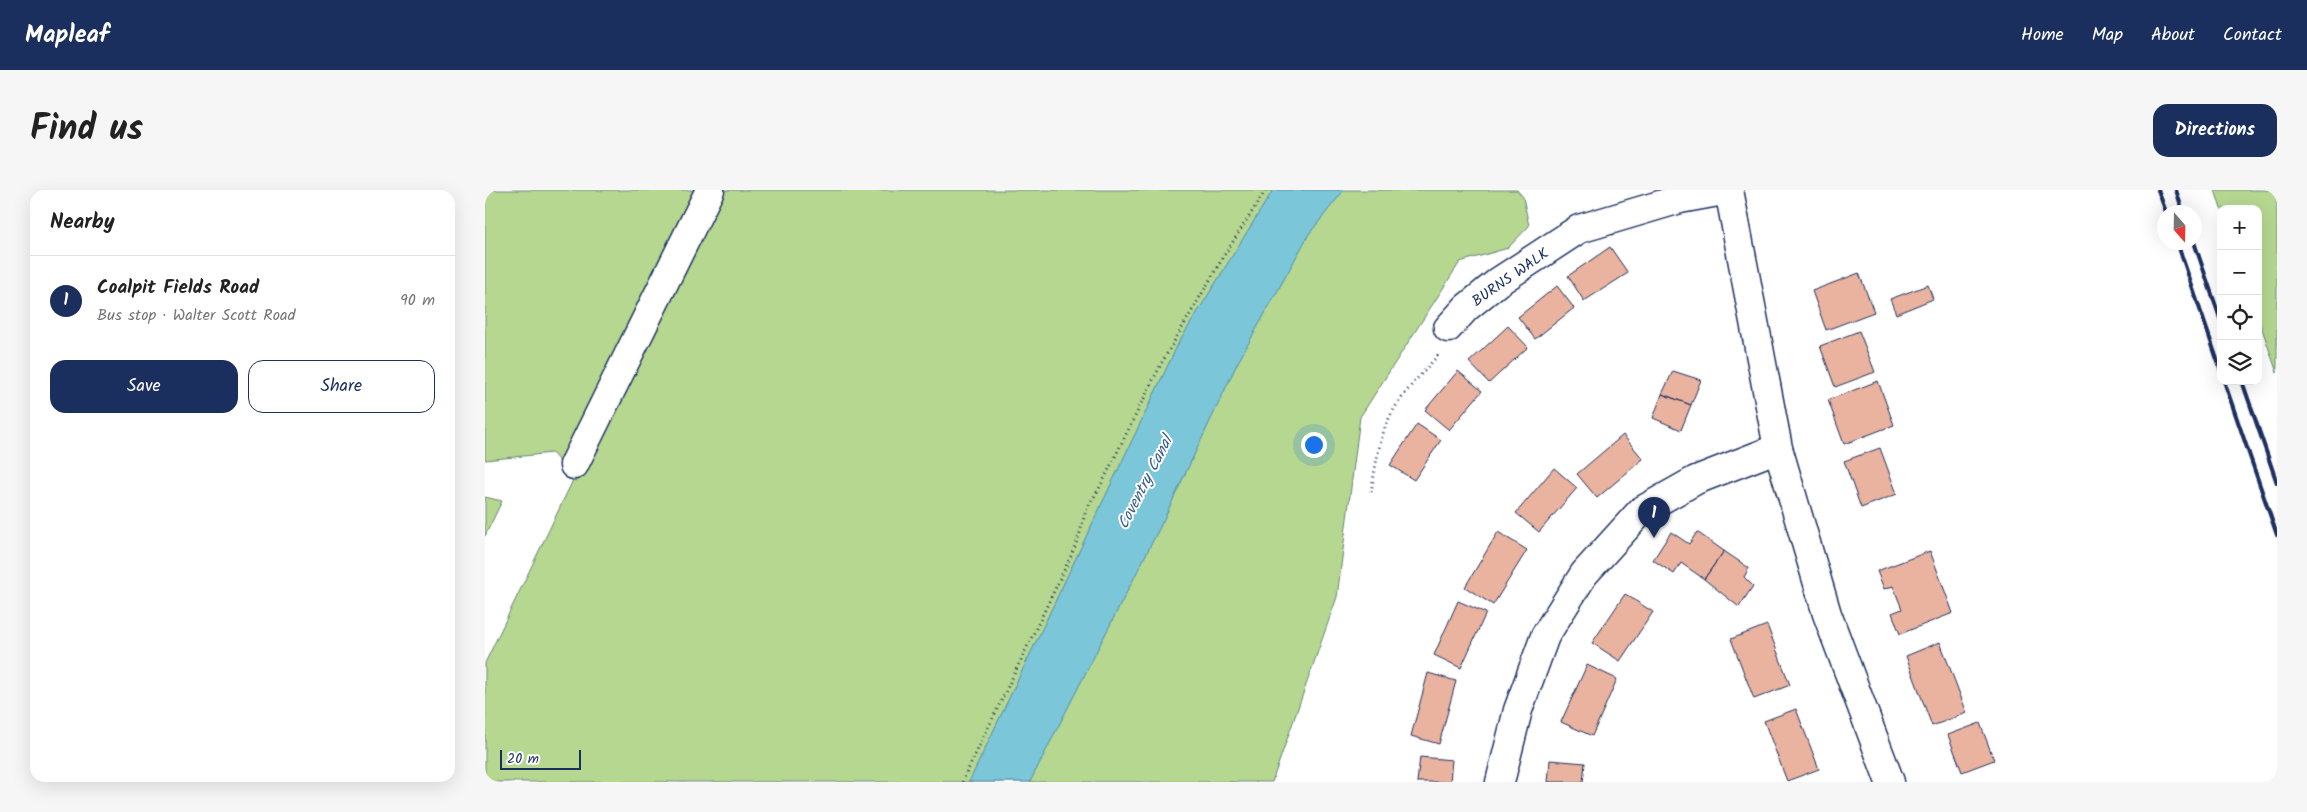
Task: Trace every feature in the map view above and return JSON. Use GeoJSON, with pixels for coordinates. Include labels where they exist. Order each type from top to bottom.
{"type":"FeatureCollection","features":[{"type":"Feature","properties":{"kind":"street"},"geometry":{"type":"LineString","coordinates":[[574,465],[710,190]]}},
{"type":"Feature","properties":{"kind":"street"},"geometry":{"type":"LineString","coordinates":[[1729,190],[1778,448],[1827,614],[1890,782]]}},
{"type":"Feature","properties":{"kind":"street","name":"BURNS WALK"},"geometry":{"type":"LineString","coordinates":[[1448,328],[1466,308],[1498,282],[1579,229],[1680,199],[1729,190]]}},
{"type":"Feature","properties":{"kind":"street"},"geometry":{"type":"LineString","coordinates":[[1500,782],[1518,710],[1545,636],[1584,574],[1641,511],[1696,480],[1778,448]]}},
{"type":"Feature","properties":{"kind":"path"},"geometry":{"type":"LineString","coordinates":[[962,782],[1071,556],[1079,536],[1085,510],[1099,489],[1161,364],[1225,254],[1266,190]]}},
{"type":"Feature","properties":{"kind":"path"},"geometry":{"type":"LineString","coordinates":[[1371,492],[1377,455],[1387,423],[1410,387],[1451,341],[1448,328]]}},
{"type":"Feature","properties":{"kind":"green space"},"geometry":{"type":"Polygon","coordinates":[[[485,190],[1517,190],[1523,197],[1529,226],[1508,248],[1460,262],[1360,417],[1337,597],[1272,782],[485,782],[485,663],[574,478],[552,453],[485,460],[485,190]]]}},
{"type":"Feature","properties":{"kind":"green space"},"geometry":{"type":"Polygon","coordinates":[[[2215,190],[2277,190],[2277,373],[2262,329],[2262,205],[2220,205],[2215,190]]]}},
{"type":"Feature","properties":{"kind":"green space"},"geometry":{"type":"Polygon","coordinates":[[[485,497],[502,501],[485,536],[485,497]]]}},
{"type":"Feature","properties":{"kind":"water","name":"Coventry Canal"},"geometry":{"type":"Polygon","coordinates":[[[1273,190],[1344,190],[1309,234],[1237,364],[1162,523],[1030,782],[969,782],[1179,342],[1273,190]]]}},
{"type":"Feature","properties":{"kind":"building"},"geometry":{"type":"Polygon","coordinates":[[[1610,247],[1628,273],[1584,301],[1568,276],[1610,247]]]}},
{"type":"Feature","properties":{"kind":"building"},"geometry":{"type":"Polygon","coordinates":[[[1859,273],[1874,312],[1826,330],[1812,291],[1859,273]]]}},
{"type":"Feature","properties":{"kind":"building"},"geometry":{"type":"Polygon","coordinates":[[[1928,285],[1933,299],[1896,314],[1890,299],[1928,285]]]}},
{"type":"Feature","properties":{"kind":"building"},"geometry":{"type":"Polygon","coordinates":[[[1557,286],[1574,308],[1535,339],[1518,317],[1557,286]]]}},
{"type":"Feature","properties":{"kind":"building"},"geometry":{"type":"Polygon","coordinates":[[[1508,326],[1528,347],[1489,383],[1469,362],[1508,326]]]}},
{"type":"Feature","properties":{"kind":"building"},"geometry":{"type":"Polygon","coordinates":[[[1859,331],[1875,372],[1835,387],[1820,346],[1859,331]]]}},
{"type":"Feature","properties":{"kind":"building"},"geometry":{"type":"Polygon","coordinates":[[[1458,371],[1482,391],[1449,430],[1425,410],[1458,371]]]}},
{"type":"Feature","properties":{"kind":"building"},"geometry":{"type":"Polygon","coordinates":[[[1673,371],[1701,380],[1691,405],[1662,394],[1673,371]]]}},
{"type":"Feature","properties":{"kind":"building"},"geometry":{"type":"Polygon","coordinates":[[[1878,381],[1894,425],[1844,444],[1828,400],[1878,381]]]}},
{"type":"Feature","properties":{"kind":"building"},"geometry":{"type":"Polygon","coordinates":[[[1662,394],[1691,405],[1681,430],[1653,418],[1662,394]]]}},
{"type":"Feature","properties":{"kind":"building"},"geometry":{"type":"Polygon","coordinates":[[[1417,424],[1441,440],[1414,480],[1390,465],[1417,424]]]}},
{"type":"Feature","properties":{"kind":"building"},"geometry":{"type":"Polygon","coordinates":[[[1623,435],[1643,459],[1597,498],[1577,474],[1623,435]]]}},
{"type":"Feature","properties":{"kind":"building"},"geometry":{"type":"Polygon","coordinates":[[[1880,448],[1897,494],[1861,508],[1844,461],[1880,448]]]}},
{"type":"Feature","properties":{"kind":"building"},"geometry":{"type":"Polygon","coordinates":[[[1554,468],[1577,488],[1539,532],[1516,513],[1554,468]]]}},
{"type":"Feature","properties":{"kind":"building"},"geometry":{"type":"Polygon","coordinates":[[[1498,532],[1527,550],[1493,605],[1465,587],[1498,532]]]}},
{"type":"Feature","properties":{"kind":"building"},"geometry":{"type":"Polygon","coordinates":[[[1671,532],[1689,544],[1697,532],[1724,551],[1704,579],[1681,563],[1674,574],[1653,560],[1671,532]]]}},
{"type":"Feature","properties":{"kind":"building"},"geometry":{"type":"Polygon","coordinates":[[[1724,551],[1749,568],[1744,577],[1753,586],[1739,607],[1704,579],[1724,551]]]}},
{"type":"Feature","properties":{"kind":"building"},"geometry":{"type":"Polygon","coordinates":[[[1930,551],[1953,613],[1900,634],[1892,613],[1902,609],[1893,586],[1884,589],[1877,571],[1930,551]]]}},
{"type":"Feature","properties":{"kind":"building"},"geometry":{"type":"Polygon","coordinates":[[[1625,594],[1653,612],[1620,661],[1592,643],[1625,594]]]}},
{"type":"Feature","properties":{"kind":"building"},"geometry":{"type":"Polygon","coordinates":[[[1458,601],[1486,613],[1461,668],[1434,655],[1458,601]]]}},
{"type":"Feature","properties":{"kind":"building"},"geometry":{"type":"Polygon","coordinates":[[[1767,625],[1790,685],[1754,699],[1731,639],[1767,625]]]}},
{"type":"Feature","properties":{"kind":"building"},"geometry":{"type":"Polygon","coordinates":[[[1940,642],[1967,713],[1932,726],[1906,656],[1940,642]]]}},
{"type":"Feature","properties":{"kind":"building"},"geometry":{"type":"Polygon","coordinates":[[[1587,665],[1617,679],[1592,736],[1561,722],[1587,665]]]}},
{"type":"Feature","properties":{"kind":"building"},"geometry":{"type":"Polygon","coordinates":[[[1428,673],[1456,681],[1439,744],[1411,736],[1428,673]]]}},
{"type":"Feature","properties":{"kind":"building"},"geometry":{"type":"Polygon","coordinates":[[[1796,709],[1819,769],[1787,781],[1764,721],[1796,709]]]}},
{"type":"Feature","properties":{"kind":"building"},"geometry":{"type":"Polygon","coordinates":[[[1980,723],[1994,760],[1962,772],[1948,735],[1980,723]]]}},
{"type":"Feature","properties":{"kind":"building"},"geometry":{"type":"Polygon","coordinates":[[[1420,757],[1452,760],[1450,782],[1417,782],[1420,757]]]}},
{"type":"Feature","properties":{"kind":"building"},"geometry":{"type":"Polygon","coordinates":[[[1550,760],[1585,763],[1583,782],[1548,782],[1550,760]]]}},
{"type":"Feature","properties":{"kind":"railway"},"geometry":{"type":"LineString","coordinates":[[2158,190],[2163,205]]}},
{"type":"Feature","properties":{"kind":"railway"},"geometry":{"type":"LineString","coordinates":[[2176,190],[2181,205]]}},
{"type":"Feature","properties":{"kind":"railway"},"geometry":{"type":"LineString","coordinates":[[2180,250],[2217,359]]}},
{"type":"Feature","properties":{"kind":"railway"},"geometry":{"type":"LineString","coordinates":[[2197,250],[2217,309]]}},
{"type":"Feature","properties":{"kind":"railway"},"geometry":{"type":"LineString","coordinates":[[2225,385],[2277,535]]}},
{"type":"Feature","properties":{"kind":"railway"},"geometry":{"type":"LineString","coordinates":[[2243,385],[2277,483]]}},
{"type":"Feature","properties":{"kind":"place","name":"Coalpit Fields Road"},"geometry":{"type":"Point","coordinates":[1654,538]}}]}
